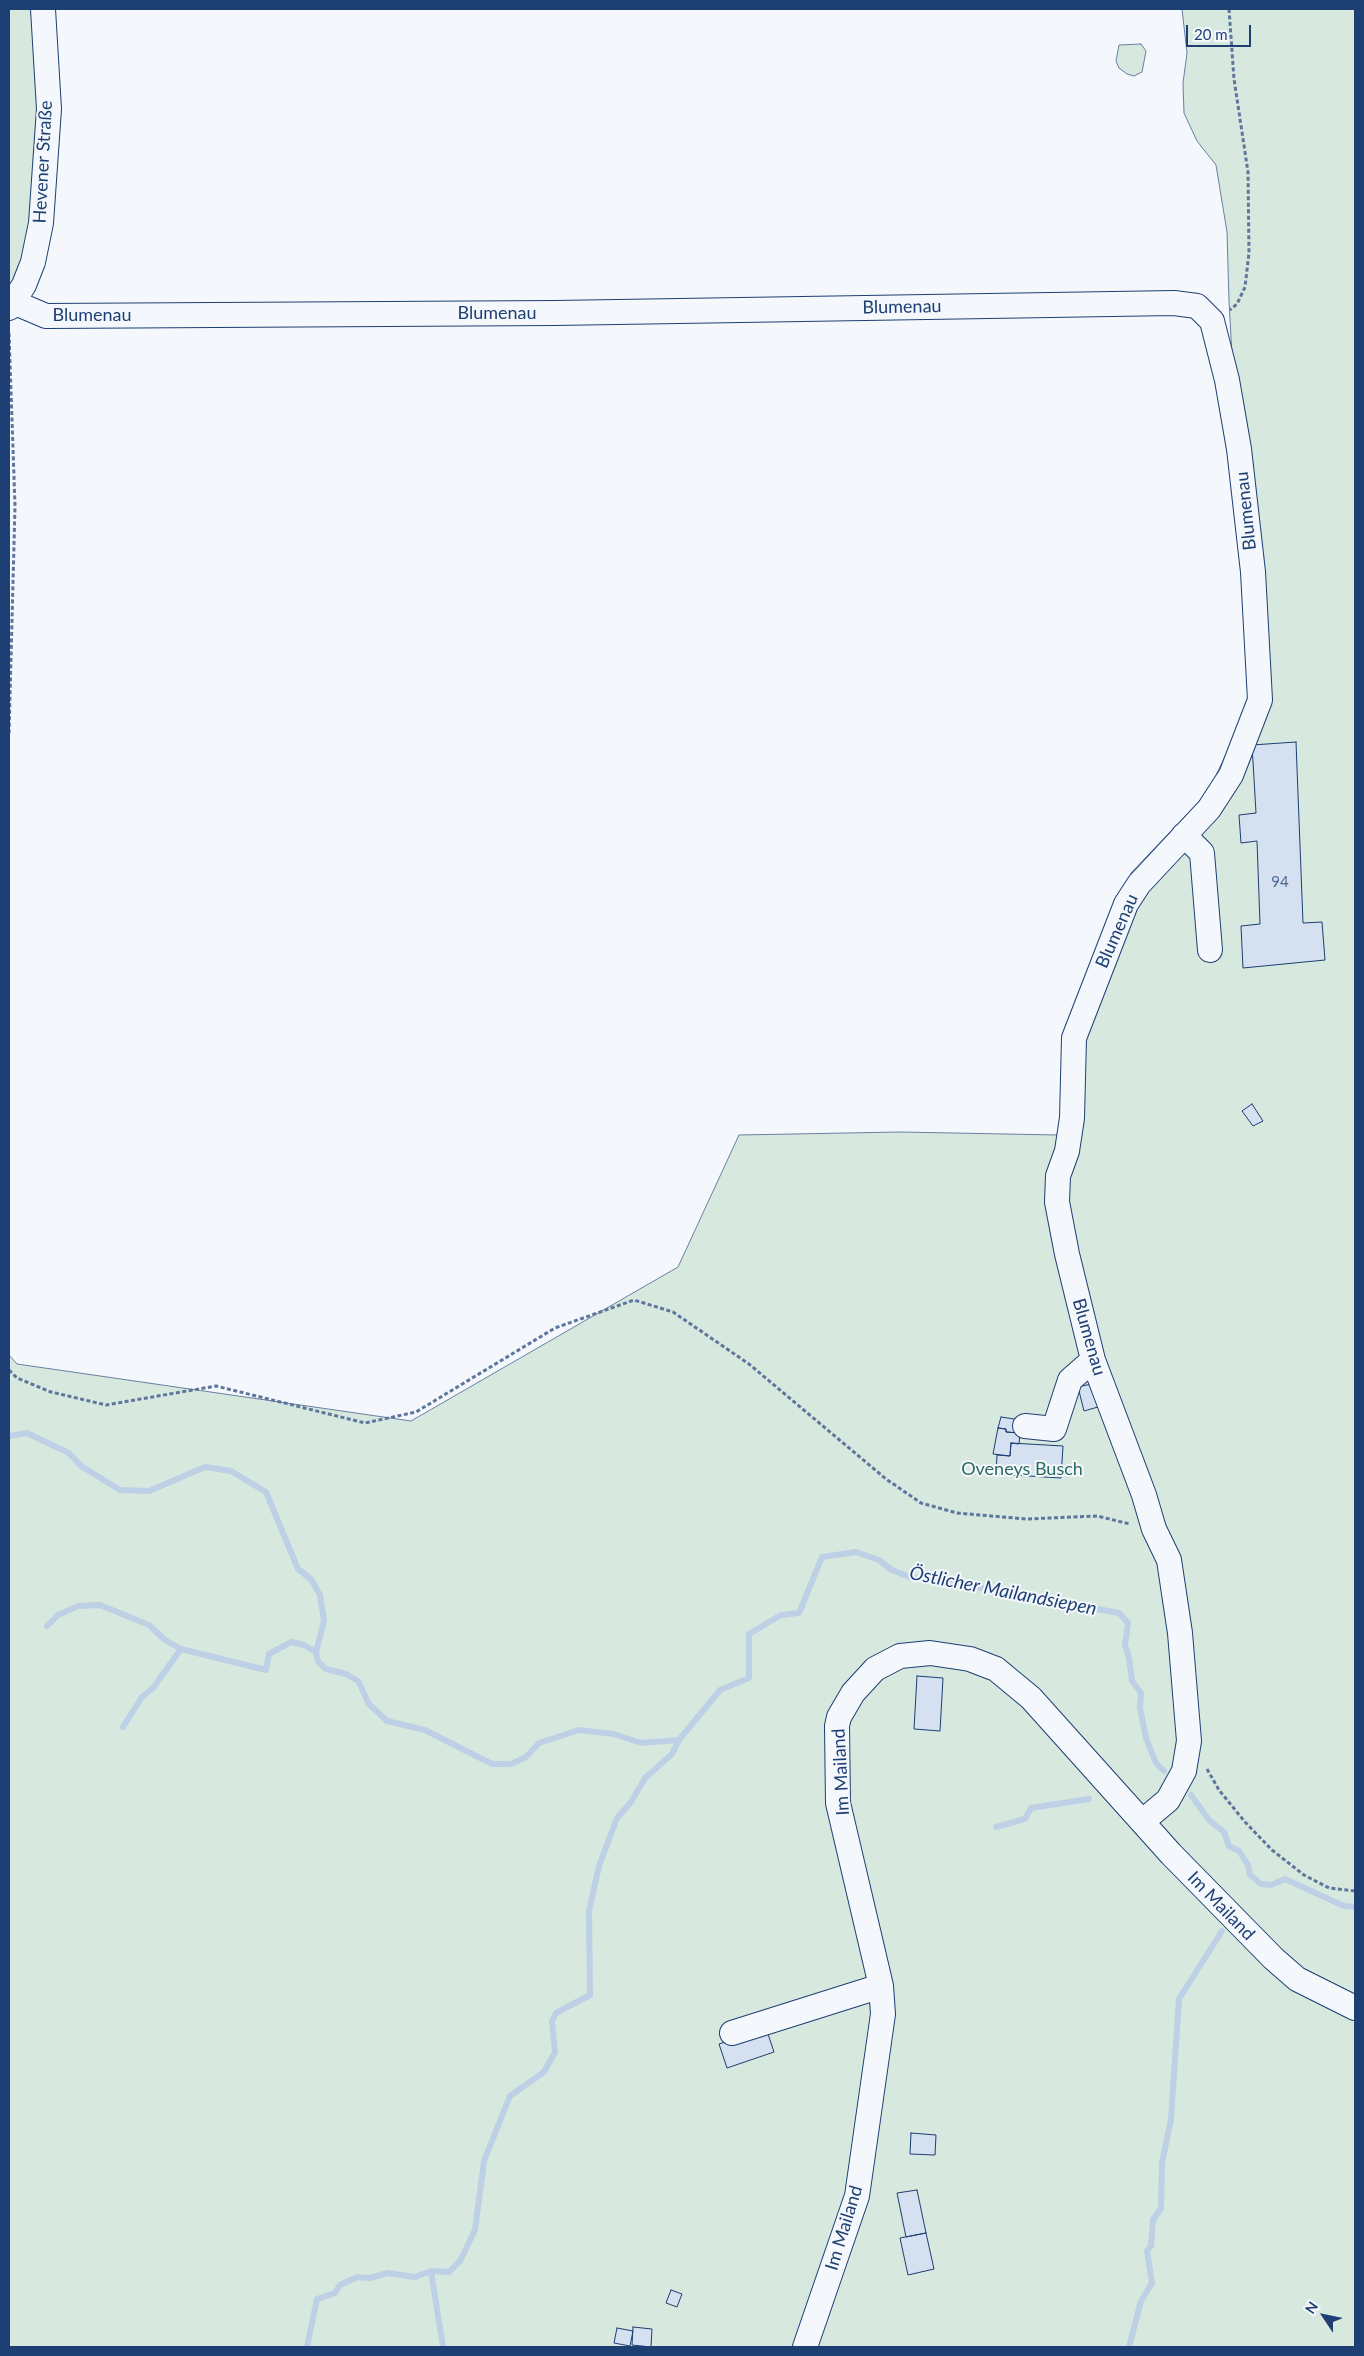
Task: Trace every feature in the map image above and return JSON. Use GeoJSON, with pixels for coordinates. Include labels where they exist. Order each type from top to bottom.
{"type":"FeatureCollection","features":[{"type":"Feature","properties":{"kind":"street","name":"Hevener Straße"},"geometry":{"type":"LineString","coordinates":[[11,305],[24,285],[33,262],[41,222],[48,109],[44,9]]}},
{"type":"Feature","properties":{"kind":"street","name":"Blumenau"},"geometry":{"type":"LineString","coordinates":[[11,305],[46,316],[555,313],[1174,303],[1197,306],[1212,321],[1227,380],[1239,449],[1253,572],[1260,700],[1231,775],[1209,809],[1139,884],[1126,904],[1074,1038],[1072,1118],[1067,1151],[1058,1176],[1057,1202],[1067,1254],[1094,1360],[1144,1494],[1154,1529],[1169,1560],[1180,1633],[1189,1741],[1184,1771],[1168,1800],[1143,1821]]}},
{"type":"Feature","properties":{"kind":"street"},"geometry":{"type":"LineString","coordinates":[[1184,835],[1202,853],[1210,950]]}},
{"type":"Feature","properties":{"kind":"street"},"geometry":{"type":"LineString","coordinates":[[1025,1426],[1054,1429],[1070,1380],[1094,1360]]}},
{"type":"Feature","properties":{"kind":"street","name":"Im Mailand"},"geometry":{"type":"LineString","coordinates":[[805,2347],[857,2196],[883,2014],[881,1986],[838,1803],[837,1726],[839,1717],[853,1694],[875,1669],[900,1656],[930,1652],[970,1659],[996,1668],[1031,1698],[1171,1854],[1273,1958],[1297,1979],[1355,2008]]}},
{"type":"Feature","properties":{"kind":"street"},"geometry":{"type":"LineString","coordinates":[[732,2033],[881,1986]]}},
{"type":"Feature","properties":{"kind":"path"},"geometry":{"type":"LineString","coordinates":[[1212,321],[1237,304],[1245,287],[1249,253],[1248,172],[1234,79],[1229,9]]}},
{"type":"Feature","properties":{"kind":"path"},"geometry":{"type":"LineString","coordinates":[[9,333],[15,506],[9,734]]}},
{"type":"Feature","properties":{"kind":"path"},"geometry":{"type":"LineString","coordinates":[[9,1370],[17,1378],[52,1392],[106,1405],[216,1386],[366,1423],[416,1412],[555,1328],[634,1300],[673,1312],[749,1364],[871,1467],[921,1502],[957,1513],[1026,1519],[1097,1516],[1154,1529]]}},
{"type":"Feature","properties":{"kind":"path"},"geometry":{"type":"LineString","coordinates":[[1189,1741],[1219,1790],[1244,1822],[1272,1850],[1304,1875],[1329,1888],[1355,1891]]}},
{"type":"Feature","properties":{"kind":"green space"},"geometry":{"type":"Polygon","coordinates":[[[9,9],[35,9],[40,79],[36,201],[21,264],[9,291],[9,9]]]}},
{"type":"Feature","properties":{"kind":"green space","name":"Oveneys Busch"},"geometry":{"type":"Polygon","coordinates":[[[1182,9],[1355,9],[1355,2347],[9,2347],[9,1355],[17,1364],[411,1421],[678,1267],[739,1135],[900,1132],[1058,1135],[1074,1038],[1131,873],[1208,792],[1251,702],[1229,301],[1227,232],[1216,165],[1197,141],[1184,113],[1183,83],[1187,53],[1182,9]]]}},
{"type":"Feature","properties":{"kind":"green space"},"geometry":{"type":"Polygon","coordinates":[[[1141,44],[1146,51],[1142,72],[1134,76],[1127,74],[1119,68],[1116,61],[1119,45],[1141,44]]]}},
{"type":"Feature","properties":{"kind":"building"},"geometry":{"type":"Polygon","coordinates":[[[1296,742],[1303,923],[1322,922],[1325,960],[1243,968],[1241,926],[1260,924],[1257,841],[1241,843],[1239,815],[1256,813],[1252,745],[1296,742]]]}},
{"type":"Feature","properties":{"kind":"building"},"geometry":{"type":"Polygon","coordinates":[[[1252,1104],[1263,1121],[1253,1126],[1242,1111],[1252,1104]]]}},
{"type":"Feature","properties":{"kind":"building"},"geometry":{"type":"Polygon","coordinates":[[[1091,1384],[1098,1407],[1084,1411],[1078,1387],[1091,1384]]]}},
{"type":"Feature","properties":{"kind":"building"},"geometry":{"type":"Polygon","coordinates":[[[1001,1417],[1021,1420],[1020,1433],[1006,1432],[1006,1429],[998,1428],[1001,1417]]]}},
{"type":"Feature","properties":{"kind":"building"},"geometry":{"type":"Polygon","coordinates":[[[998,1428],[1006,1429],[1006,1432],[1020,1433],[1019,1444],[1011,1443],[1010,1456],[993,1454],[998,1428]]]}},
{"type":"Feature","properties":{"kind":"building"},"geometry":{"type":"Polygon","coordinates":[[[1011,1443],[1063,1446],[1061,1478],[996,1474],[997,1455],[1010,1456],[1011,1443]]]}},
{"type":"Feature","properties":{"kind":"building"},"geometry":{"type":"Polygon","coordinates":[[[917,1676],[943,1678],[940,1731],[914,1729],[917,1676]]]}},
{"type":"Feature","properties":{"kind":"building"},"geometry":{"type":"Polygon","coordinates":[[[766,2028],[774,2052],[727,2068],[719,2044],[766,2028]]]}},
{"type":"Feature","properties":{"kind":"building"},"geometry":{"type":"Polygon","coordinates":[[[911,2133],[936,2135],[935,2155],[910,2154],[911,2133]]]}},
{"type":"Feature","properties":{"kind":"building"},"geometry":{"type":"Polygon","coordinates":[[[917,2190],[926,2233],[906,2237],[897,2193],[917,2190]]]}},
{"type":"Feature","properties":{"kind":"building"},"geometry":{"type":"Polygon","coordinates":[[[926,2233],[934,2269],[908,2275],[900,2238],[926,2233]]]}},
{"type":"Feature","properties":{"kind":"building"},"geometry":{"type":"Polygon","coordinates":[[[671,2290],[682,2294],[677,2307],[666,2303],[671,2290]]]}},
{"type":"Feature","properties":{"kind":"building"},"geometry":{"type":"Polygon","coordinates":[[[633,2327],[652,2329],[651,2347],[632,2345],[633,2327]]]}},
{"type":"Feature","properties":{"kind":"building"},"geometry":{"type":"Polygon","coordinates":[[[617,2328],[633,2331],[630,2346],[614,2343],[617,2328]]]}},
{"type":"Feature","properties":{"kind":"waterway"},"geometry":{"type":"LineString","coordinates":[[9,1436],[27,1433],[69,1453],[81,1466],[120,1490],[149,1491],[205,1467],[231,1471],[266,1492],[298,1569],[311,1579],[320,1595],[324,1621],[316,1652],[318,1662],[326,1669],[346,1674],[358,1681],[369,1704],[387,1721],[425,1730],[492,1764],[511,1764],[526,1757],[539,1743],[579,1730],[614,1734],[641,1743],[679,1740]]}},
{"type":"Feature","properties":{"kind":"waterway","name":"Östlicher Mailandsiepen"},"geometry":{"type":"LineString","coordinates":[[307,2347],[317,2299],[335,2293],[340,2285],[357,2277],[370,2278],[388,2273],[415,2277],[431,2271],[449,2272],[460,2261],[475,2230],[484,2161],[510,2096],[544,2072],[555,2052],[552,2021],[556,2013],[590,1995],[589,1911],[599,1866],[617,1818],[631,1802],[645,1778],[672,1754],[679,1740],[720,1690],[749,1678],[749,1634],[781,1615],[799,1613],[822,1557],[856,1552],[879,1560],[892,1570],[912,1578],[932,1579],[1119,1613],[1128,1623],[1125,1645],[1132,1681],[1141,1693],[1140,1708],[1146,1738],[1156,1763],[1164,1771]]}},
{"type":"Feature","properties":{"kind":"waterway"},"geometry":{"type":"LineString","coordinates":[[47,1626],[58,1615],[78,1606],[100,1605],[149,1625],[165,1640],[181,1649],[266,1670],[269,1654],[291,1642],[304,1645],[316,1652]]}},
{"type":"Feature","properties":{"kind":"waterway"},"geometry":{"type":"LineString","coordinates":[[123,1727],[142,1697],[153,1688],[181,1649]]}},
{"type":"Feature","properties":{"kind":"waterway","name":"Östlicher Mailandsiepen"},"geometry":{"type":"LineString","coordinates":[[1191,1795],[1209,1820],[1224,1832],[1229,1846],[1239,1851],[1248,1865],[1250,1875],[1261,1884],[1271,1885],[1285,1879],[1344,1906],[1355,1907]]}},
{"type":"Feature","properties":{"kind":"waterway"},"geometry":{"type":"LineString","coordinates":[[996,1827],[1025,1819],[1031,1808],[1089,1799]]}},
{"type":"Feature","properties":{"kind":"waterway"},"geometry":{"type":"LineString","coordinates":[[1129,2347],[1141,2301],[1152,2283],[1147,2251],[1151,2246],[1153,2220],[1161,2208],[1162,2163],[1171,2119],[1179,1999],[1222,1931]]}},
{"type":"Feature","properties":{"kind":"waterway"},"geometry":{"type":"LineString","coordinates":[[431,2271],[443,2347]]}}]}
